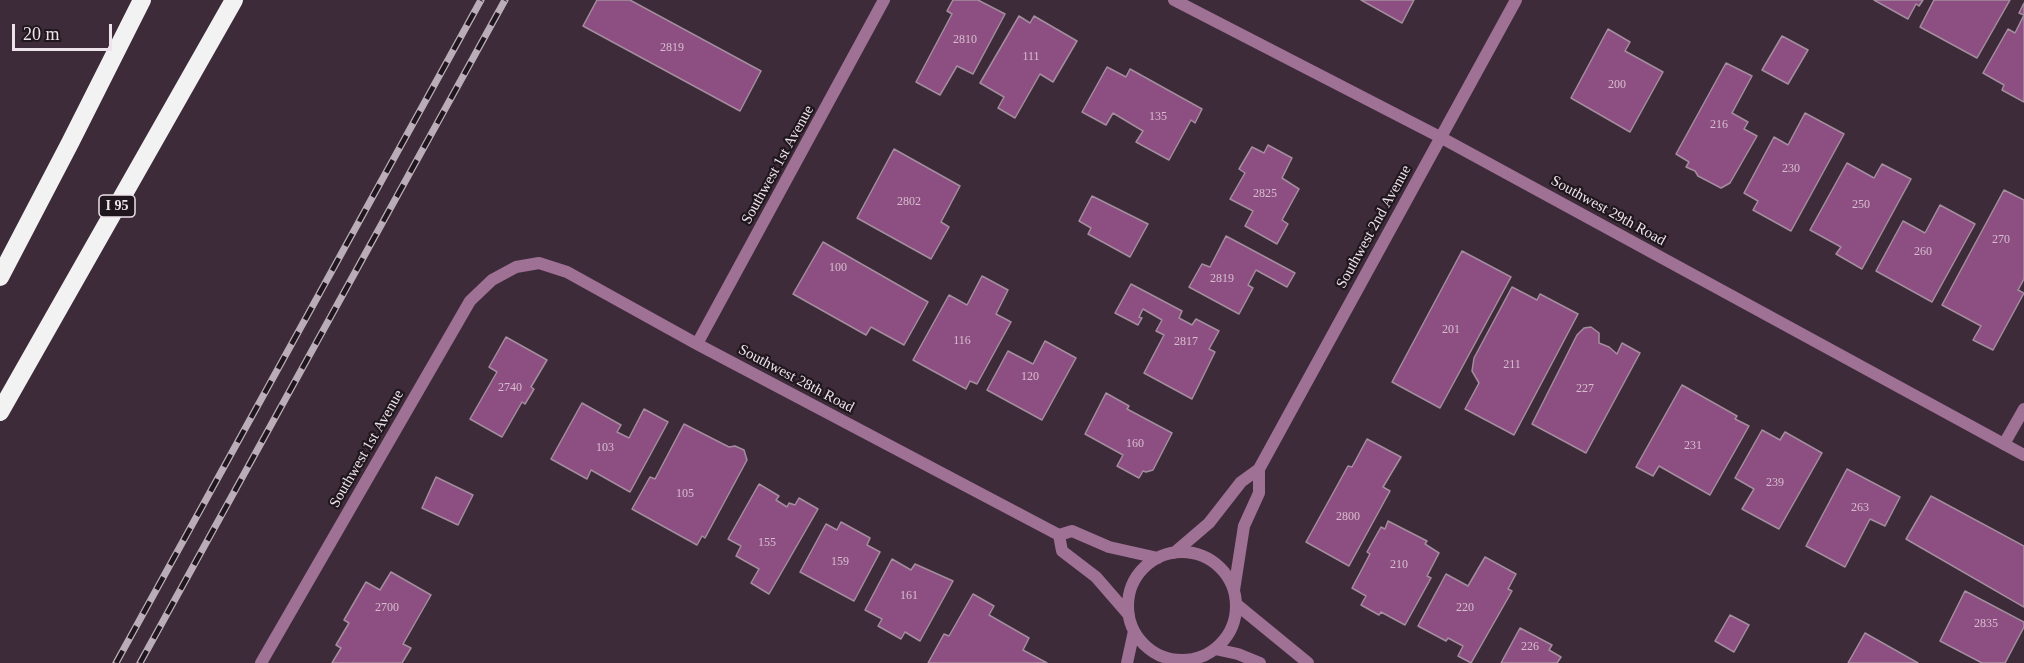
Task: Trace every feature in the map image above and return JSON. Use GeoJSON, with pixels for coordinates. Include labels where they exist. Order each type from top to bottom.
{"type":"FeatureCollection","features":[{"type":"Feature","properties":{"kind":"highway"},"geometry":{"type":"LineString","coordinates":[[0,277],[142,0]]}},
{"type":"Feature","properties":{"kind":"highway","name":"I 95"},"geometry":{"type":"LineString","coordinates":[[0,412],[234,0]]}},
{"type":"Feature","properties":{"kind":"street","name":"Southwest 1st Avenue"},"geometry":{"type":"LineString","coordinates":[[698,344],[884,0]]}},
{"type":"Feature","properties":{"kind":"street","name":"Southwest 29th Road"},"geometry":{"type":"LineString","coordinates":[[1174,0],[1440,137],[2024,455]]}},
{"type":"Feature","properties":{"kind":"street","name":"Southwest 2nd Avenue"},"geometry":{"type":"LineString","coordinates":[[1174,553],[1209,523],[1241,482],[1259,469],[1516,0]]}},
{"type":"Feature","properties":{"kind":"street","name":"Southwest 28th Road"},"geometry":{"type":"LineString","coordinates":[[516,267],[539,263],[567,272],[1059,535],[1072,531],[1109,547],[1158,558]]}},
{"type":"Feature","properties":{"kind":"street","name":"Southwest 1st Avenue"},"geometry":{"type":"LineString","coordinates":[[261,663],[470,301],[492,280],[516,267]]}},
{"type":"Feature","properties":{"kind":"street"},"geometry":{"type":"LineString","coordinates":[[2004,444],[2024,409]]}},
{"type":"Feature","properties":{"kind":"street","name":"Southwest 2nd Avenue"},"geometry":{"type":"LineString","coordinates":[[1234,590],[1244,526],[1258,493],[1259,469]]}},
{"type":"Feature","properties":{"kind":"street"},"geometry":{"type":"LineString","coordinates":[[1059,535],[1062,550],[1096,577],[1129,615]]}},
{"type":"Feature","properties":{"kind":"street"},"geometry":{"type":"LineString","coordinates":[[1174,553],[1189,553],[1210,561],[1227,576],[1234,590],[1236,604],[1230,629],[1224,640],[1215,649],[1190,661],[1165,657],[1153,651],[1134,631],[1129,615],[1128,598],[1134,582],[1144,568],[1158,558],[1174,553]]}},
{"type":"Feature","properties":{"kind":"street"},"geometry":{"type":"LineString","coordinates":[[1236,604],[1308,663]]}},
{"type":"Feature","properties":{"kind":"street"},"geometry":{"type":"LineString","coordinates":[[1127,663],[1134,631]]}},
{"type":"Feature","properties":{"kind":"street"},"geometry":{"type":"LineString","coordinates":[[1215,649],[1238,654],[1260,663]]}},
{"type":"Feature","properties":{"kind":"building"},"geometry":{"type":"Polygon","coordinates":[[[597,0],[630,0],[761,71],[740,111],[583,26],[597,0]]]}},
{"type":"Feature","properties":{"kind":"building"},"geometry":{"type":"Polygon","coordinates":[[[953,0],[978,0],[1005,14],[973,74],[957,66],[940,95],[916,82],[952,14],[947,11],[953,0]]]}},
{"type":"Feature","properties":{"kind":"building"},"geometry":{"type":"Polygon","coordinates":[[[1361,0],[1414,0],[1402,23],[1361,0]]]}},
{"type":"Feature","properties":{"kind":"building"},"geometry":{"type":"Polygon","coordinates":[[[1874,0],[1923,0],[1919,6],[1916,4],[1908,19],[1874,0]]]}},
{"type":"Feature","properties":{"kind":"building"},"geometry":{"type":"Polygon","coordinates":[[[1934,0],[2010,0],[1977,58],[1920,27],[1934,0]]]}},
{"type":"Feature","properties":{"kind":"building"},"geometry":{"type":"Polygon","coordinates":[[[2024,3],[2024,15],[2019,13],[2024,3]]]}},
{"type":"Feature","properties":{"kind":"building"},"geometry":{"type":"Polygon","coordinates":[[[2024,15],[2024,102],[2002,90],[2004,85],[1983,73],[2008,29],[2015,33],[2024,15]]]}},
{"type":"Feature","properties":{"kind":"building"},"geometry":{"type":"Polygon","coordinates":[[[1019,16],[1030,23],[1034,16],[1077,41],[1053,82],[1040,74],[1015,118],[998,108],[1004,97],[980,83],[1019,16]]]}},
{"type":"Feature","properties":{"kind":"building"},"geometry":{"type":"Polygon","coordinates":[[[1608,29],[1630,42],[1625,51],[1663,72],[1630,132],[1571,98],[1608,29]]]}},
{"type":"Feature","properties":{"kind":"building"},"geometry":{"type":"Polygon","coordinates":[[[1782,36],[1808,50],[1788,84],[1762,70],[1782,36]]]}},
{"type":"Feature","properties":{"kind":"building"},"geometry":{"type":"Polygon","coordinates":[[[1726,63],[1752,76],[1732,113],[1748,122],[1744,129],[1757,136],[1730,183],[1721,188],[1686,167],[1689,162],[1676,154],[1726,63]]]}},
{"type":"Feature","properties":{"kind":"building"},"geometry":{"type":"Polygon","coordinates":[[[1107,67],[1126,77],[1130,69],[1202,109],[1195,123],[1191,120],[1169,160],[1136,142],[1143,131],[1113,113],[1106,125],[1082,112],[1107,67]]]}},
{"type":"Feature","properties":{"kind":"building"},"geometry":{"type":"Polygon","coordinates":[[[1805,113],[1844,134],[1791,231],[1753,210],[1758,201],[1744,193],[1774,137],[1788,145],[1805,113]]]}},
{"type":"Feature","properties":{"kind":"building"},"geometry":{"type":"Polygon","coordinates":[[[1268,145],[1292,158],[1282,178],[1299,189],[1282,220],[1288,224],[1277,244],[1245,226],[1253,211],[1230,199],[1245,173],[1239,169],[1252,147],[1264,153],[1268,145]]]}},
{"type":"Feature","properties":{"kind":"building"},"geometry":{"type":"Polygon","coordinates":[[[894,149],[960,186],[941,222],[949,227],[931,259],[857,218],[894,149]]]}},
{"type":"Feature","properties":{"kind":"building"},"geometry":{"type":"Polygon","coordinates":[[[1847,163],[1874,178],[1882,164],[1911,179],[1862,269],[1836,254],[1841,247],[1810,230],[1847,163]]]}},
{"type":"Feature","properties":{"kind":"building"},"geometry":{"type":"Polygon","coordinates":[[[2004,190],[2024,200],[2024,279],[2018,290],[2024,293],[1993,350],[1973,340],[1981,326],[1942,305],[2004,190]]]}},
{"type":"Feature","properties":{"kind":"building"},"geometry":{"type":"Polygon","coordinates":[[[1092,196],[1148,224],[1130,257],[1088,234],[1091,228],[1079,221],[1092,196]]]}},
{"type":"Feature","properties":{"kind":"building"},"geometry":{"type":"Polygon","coordinates":[[[1940,205],[1975,224],[1932,302],[1876,271],[1903,221],[1925,233],[1940,205]]]}},
{"type":"Feature","properties":{"kind":"building"},"geometry":{"type":"Polygon","coordinates":[[[1226,236],[1295,273],[1287,287],[1256,270],[1248,285],[1253,288],[1239,314],[1189,287],[1202,264],[1210,267],[1226,236]]]}},
{"type":"Feature","properties":{"kind":"building"},"geometry":{"type":"Polygon","coordinates":[[[823,242],[928,302],[904,345],[871,327],[866,335],[793,294],[823,242]]]}},
{"type":"Feature","properties":{"kind":"building"},"geometry":{"type":"Polygon","coordinates":[[[1462,251],[1511,277],[1440,408],[1392,382],[1462,251]]]}},
{"type":"Feature","properties":{"kind":"building"},"geometry":{"type":"Polygon","coordinates":[[[982,276],[1008,290],[996,314],[1011,322],[977,384],[970,381],[966,389],[913,360],[949,295],[967,305],[982,276]]]}},
{"type":"Feature","properties":{"kind":"building"},"geometry":{"type":"Polygon","coordinates":[[[1131,284],[1182,311],[1179,318],[1192,325],[1196,319],[1219,331],[1209,349],[1215,352],[1192,399],[1144,373],[1164,335],[1156,331],[1162,320],[1143,309],[1138,325],[1115,313],[1131,284]]]}},
{"type":"Feature","properties":{"kind":"building"},"geometry":{"type":"Polygon","coordinates":[[[1512,287],[1537,300],[1540,294],[1578,314],[1514,435],[1465,409],[1479,383],[1472,371],[1474,358],[1512,287]]]}},
{"type":"Feature","properties":{"kind":"building"},"geometry":{"type":"Polygon","coordinates":[[[1591,327],[1599,333],[1599,343],[1609,347],[1617,354],[1622,343],[1640,353],[1586,453],[1532,424],[1577,335],[1584,328],[1591,327]]]}},
{"type":"Feature","properties":{"kind":"building"},"geometry":{"type":"Polygon","coordinates":[[[506,337],[547,360],[531,387],[534,389],[525,404],[522,402],[502,437],[470,419],[497,372],[489,367],[506,337]]]}},
{"type":"Feature","properties":{"kind":"building"},"geometry":{"type":"Polygon","coordinates":[[[1045,341],[1076,358],[1042,420],[987,390],[1008,351],[1033,364],[1045,341]]]}},
{"type":"Feature","properties":{"kind":"building"},"geometry":{"type":"Polygon","coordinates":[[[1682,385],[1737,416],[1735,419],[1749,426],[1710,495],[1659,466],[1653,476],[1636,467],[1682,385]]]}},
{"type":"Feature","properties":{"kind":"building"},"geometry":{"type":"Polygon","coordinates":[[[1106,393],[1129,406],[1127,409],[1172,433],[1153,470],[1143,471],[1139,478],[1117,466],[1123,455],[1085,434],[1106,393]]]}},
{"type":"Feature","properties":{"kind":"building"},"geometry":{"type":"Polygon","coordinates":[[[582,403],[621,425],[617,432],[629,438],[644,409],[668,422],[630,492],[591,470],[587,479],[551,459],[582,403]]]}},
{"type":"Feature","properties":{"kind":"building"},"geometry":{"type":"Polygon","coordinates":[[[684,424],[729,447],[735,446],[744,450],[747,460],[705,538],[702,536],[697,545],[632,509],[650,477],[655,479],[684,424]]]}},
{"type":"Feature","properties":{"kind":"building"},"geometry":{"type":"Polygon","coordinates":[[[1762,430],[1780,440],[1785,432],[1822,453],[1779,529],[1742,509],[1754,489],[1735,478],[1762,430]]]}},
{"type":"Feature","properties":{"kind":"building"},"geometry":{"type":"Polygon","coordinates":[[[1367,439],[1401,457],[1383,487],[1390,491],[1349,566],[1306,542],[1348,466],[1352,467],[1367,439]]]}},
{"type":"Feature","properties":{"kind":"building"},"geometry":{"type":"Polygon","coordinates":[[[1847,469],[1900,497],[1885,526],[1870,519],[1845,567],[1806,546],[1847,469]]]}},
{"type":"Feature","properties":{"kind":"building"},"geometry":{"type":"Polygon","coordinates":[[[436,477],[473,495],[458,525],[422,508],[436,477]]]}},
{"type":"Feature","properties":{"kind":"building"},"geometry":{"type":"Polygon","coordinates":[[[759,484],[779,496],[776,500],[787,507],[789,503],[795,505],[799,498],[818,509],[769,594],[751,583],[759,569],[736,556],[741,546],[728,539],[759,484]]]}},
{"type":"Feature","properties":{"kind":"building"},"geometry":{"type":"Polygon","coordinates":[[[1931,496],[2024,546],[2024,607],[1906,539],[1931,496]]]}},
{"type":"Feature","properties":{"kind":"building"},"geometry":{"type":"Polygon","coordinates":[[[1388,521],[1427,541],[1425,544],[1439,553],[1427,576],[1431,578],[1405,625],[1381,612],[1379,615],[1361,605],[1366,596],[1352,588],[1370,554],[1367,552],[1381,527],[1385,529],[1388,521]]]}},
{"type":"Feature","properties":{"kind":"building"},"geometry":{"type":"Polygon","coordinates":[[[841,522],[870,538],[867,545],[880,552],[854,601],[800,572],[826,524],[837,530],[841,522]]]}},
{"type":"Feature","properties":{"kind":"building"},"geometry":{"type":"Polygon","coordinates":[[[1485,557],[1516,574],[1508,589],[1512,591],[1471,663],[1458,656],[1463,646],[1448,638],[1446,641],[1418,626],[1446,574],[1468,586],[1485,557]]]}},
{"type":"Feature","properties":{"kind":"building"},"geometry":{"type":"Polygon","coordinates":[[[892,559],[911,570],[915,564],[953,581],[920,641],[905,632],[901,639],[878,626],[882,619],[865,610],[892,559]]]}},
{"type":"Feature","properties":{"kind":"building"},"geometry":{"type":"Polygon","coordinates":[[[391,572],[431,595],[403,644],[411,648],[402,663],[332,663],[341,648],[336,645],[349,623],[344,620],[366,582],[380,590],[391,572]]]}},
{"type":"Feature","properties":{"kind":"building"},"geometry":{"type":"Polygon","coordinates":[[[1965,591],[2024,622],[2024,627],[2005,663],[1982,663],[1940,641],[1965,591]]]}},
{"type":"Feature","properties":{"kind":"building"},"geometry":{"type":"Polygon","coordinates":[[[973,594],[994,606],[989,615],[1029,638],[1023,650],[1047,663],[928,663],[944,634],[949,636],[973,594]]]}},
{"type":"Feature","properties":{"kind":"building"},"geometry":{"type":"Polygon","coordinates":[[[1730,615],[1749,625],[1734,652],[1715,641],[1730,615]]]}},
{"type":"Feature","properties":{"kind":"building"},"geometry":{"type":"Polygon","coordinates":[[[1520,628],[1552,645],[1549,650],[1561,657],[1557,663],[1501,663],[1520,628]]]}},
{"type":"Feature","properties":{"kind":"building"},"geometry":{"type":"Polygon","coordinates":[[[1865,633],[1918,663],[1848,663],[1865,633]]]}},
{"type":"Feature","properties":{"kind":"railway"},"geometry":{"type":"LineString","coordinates":[[116,663],[481,0]]}},
{"type":"Feature","properties":{"kind":"railway"},"geometry":{"type":"LineString","coordinates":[[140,663],[505,0]]}}]}
